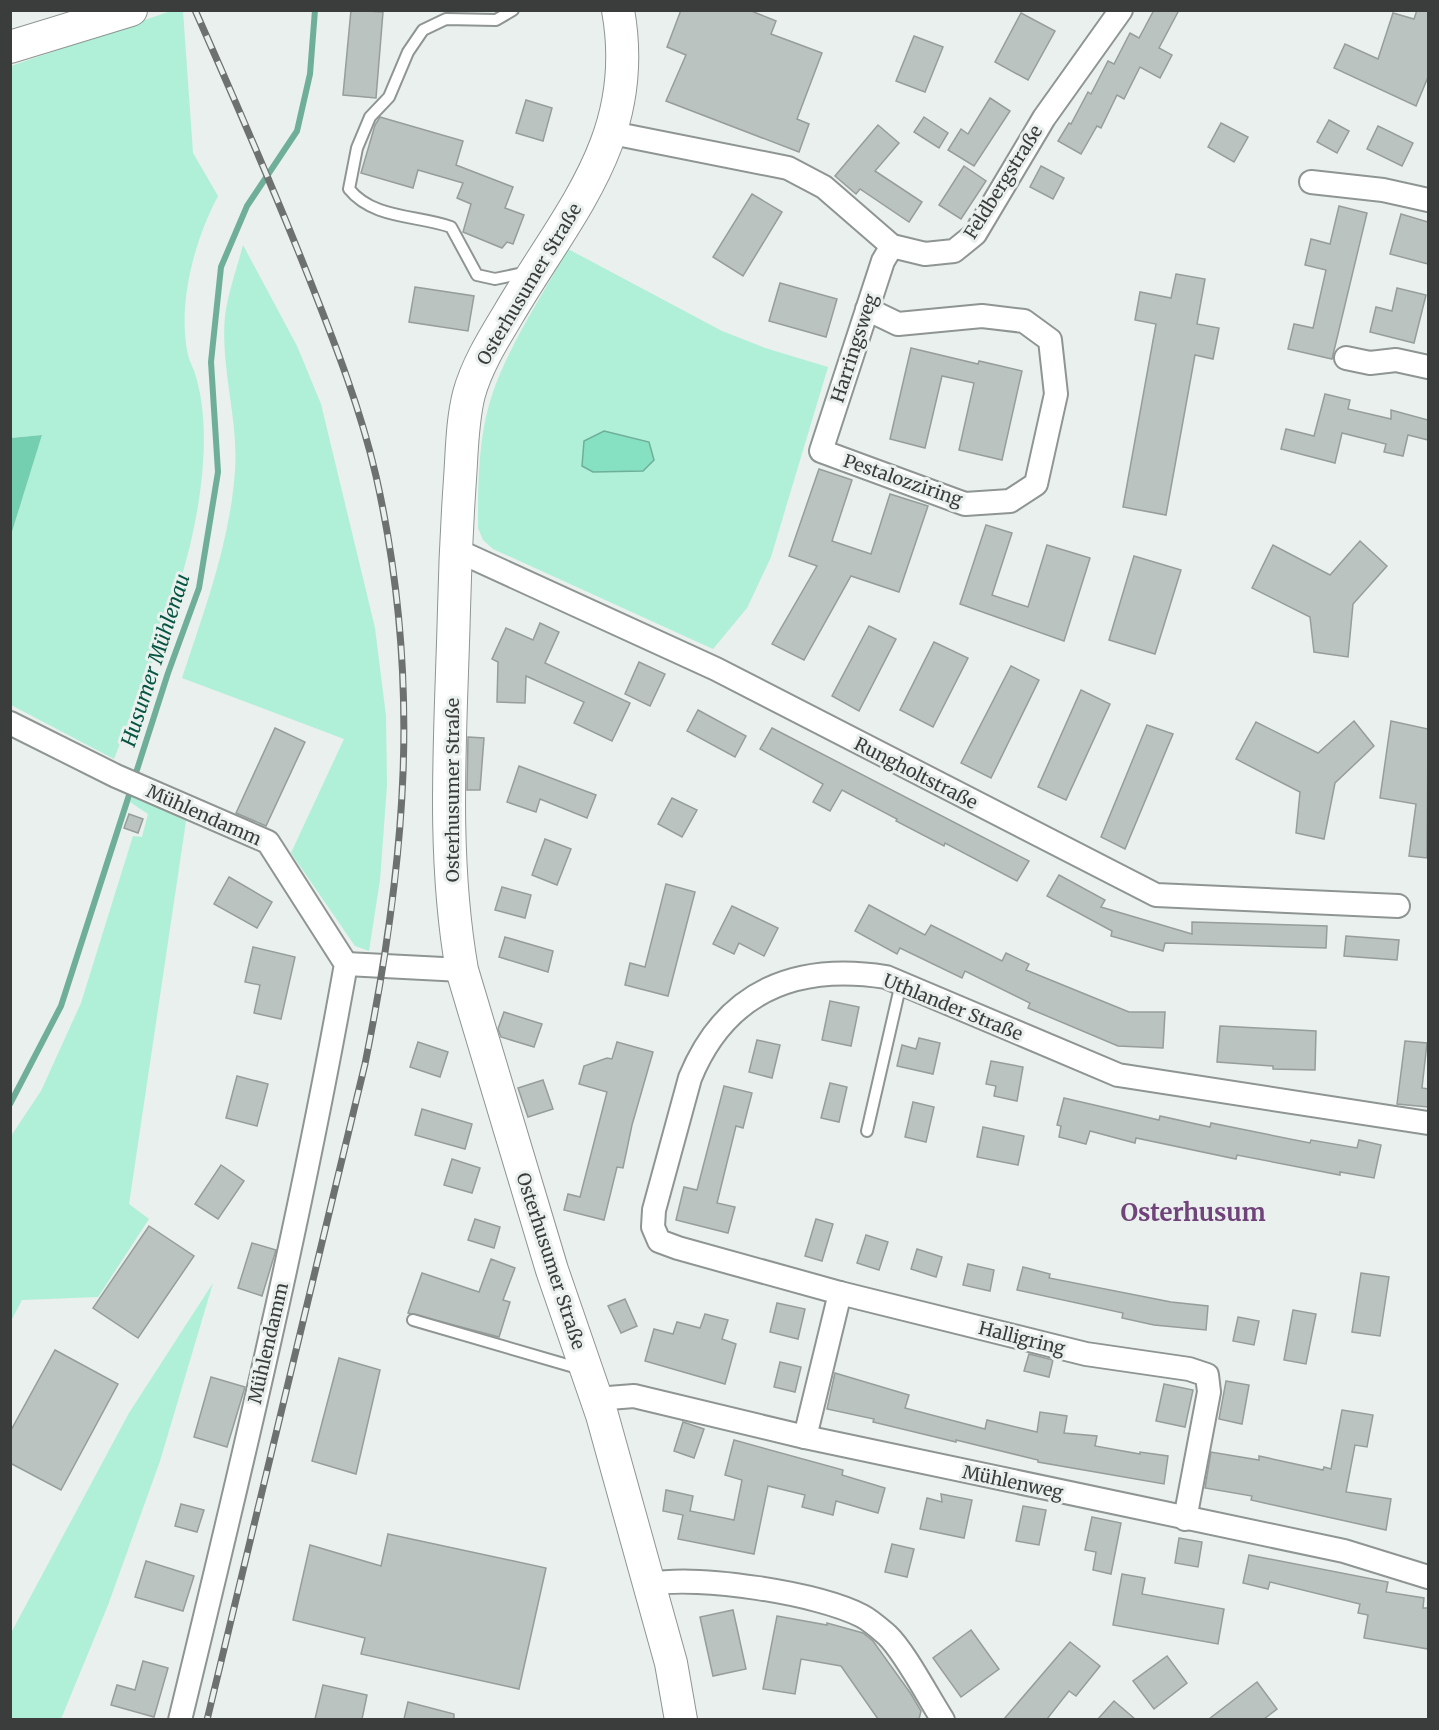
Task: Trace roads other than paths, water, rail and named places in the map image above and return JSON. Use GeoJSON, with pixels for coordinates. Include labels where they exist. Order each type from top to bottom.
{"type":"FeatureCollection","features":[{"type":"Feature","properties":{"kind":"street"},"geometry":{"type":"LineString","coordinates":[[10,47],[131,10]]}},
{"type":"Feature","properties":{"kind":"street","name":"Osterhusumer Straße"},"geometry":{"type":"LineString","coordinates":[[618,10],[624,69],[619,108],[612,133],[575,208],[534,270],[494,339],[469,394],[462,436],[456,550],[448,840],[454,928],[462,970],[552,1270],[592,1385],[650,1584],[671,1663],[681,1719]]}},
{"type":"Feature","properties":{"kind":"street","name":"Feldbergstraße"},"geometry":{"type":"LineString","coordinates":[[612,133],[788,168],[824,187],[892,246],[925,255],[942,253],[964,245],[975,234],[1044,118],[1121,10]]}},
{"type":"Feature","properties":{"kind":"street"},"geometry":{"type":"LineString","coordinates":[[1311,182],[1383,190],[1428,200]]}},
{"type":"Feature","properties":{"kind":"street","name":"Harringsweg"},"geometry":{"type":"LineString","coordinates":[[821,451],[883,261],[892,246]]}},
{"type":"Feature","properties":{"kind":"street","name":"Pestalozziring"},"geometry":{"type":"LineString","coordinates":[[821,451],[965,504],[1010,501],[1036,484],[1056,394],[1050,340],[1024,321],[982,316],[898,324],[867,309]]}},
{"type":"Feature","properties":{"kind":"street"},"geometry":{"type":"LineString","coordinates":[[1346,358],[1370,363],[1396,360],[1428,368]]}},
{"type":"Feature","properties":{"kind":"street","name":"Rungholtstraße"},"geometry":{"type":"LineString","coordinates":[[456,550],[716,669],[1156,895],[1398,906]]}},
{"type":"Feature","properties":{"kind":"street","name":"Mühlendamm"},"geometry":{"type":"LineString","coordinates":[[10,723],[152,793],[268,842],[346,964],[318,1121],[232,1505],[180,1719]]}},
{"type":"Feature","properties":{"kind":"street"},"geometry":{"type":"LineString","coordinates":[[346,964],[462,970]]}},
{"type":"Feature","properties":{"kind":"street","name":"Uthlander Straße"},"geometry":{"type":"LineString","coordinates":[[840,1293],[659,1241],[653,1227],[654,1210],[690,1078],[699,1058],[716,1032],[737,1011],[756,995],[787,980],[818,974],[851,972],[886,977],[1118,1075],[1428,1123]]}},
{"type":"Feature","properties":{"kind":"street"},"geometry":{"type":"LineString","coordinates":[[805,1437],[840,1293]]}},
{"type":"Feature","properties":{"kind":"street","name":"Halligring"},"geometry":{"type":"LineString","coordinates":[[840,1293],[1086,1354],[1189,1369],[1207,1375],[1209,1392],[1185,1519]]}},
{"type":"Feature","properties":{"kind":"street","name":"Mühlenweg"},"geometry":{"type":"LineString","coordinates":[[592,1385],[805,1437],[1344,1551],[1428,1577]]}},
{"type":"Feature","properties":{"kind":"street"},"geometry":{"type":"LineString","coordinates":[[650,1584],[687,1580],[775,1592],[839,1607],[863,1616],[889,1637],[943,1719]]}},
{"type":"Feature","properties":{"kind":"lane"},"geometry":{"type":"LineString","coordinates":[[513,10],[496,20],[446,19],[423,30],[408,52],[389,97],[370,117],[357,148],[349,189],[359,202],[406,218],[438,222],[451,227],[477,275],[495,279],[534,270]]}},
{"type":"Feature","properties":{"kind":"lane"},"geometry":{"type":"LineString","coordinates":[[867,1131],[901,983]]}},
{"type":"Feature","properties":{"kind":"lane"},"geometry":{"type":"LineString","coordinates":[[413,1320],[592,1385]]}},
{"type":"Feature","properties":{"kind":"waterway","name":"Husumer Mühlenau"},"geometry":{"type":"LineString","coordinates":[[134,779],[168,673],[199,588],[218,472],[211,362],[221,267],[247,206],[297,131],[310,74],[315,10]]}},
{"type":"Feature","properties":{"kind":"waterway","name":"Husumer Mühlenau"},"geometry":{"type":"LineString","coordinates":[[10,1104],[61,1006],[131,789]]}},
{"type":"Feature","properties":{"kind":"railway"},"geometry":{"type":"LineString","coordinates":[[195,10],[294,240],[336,348],[370,450],[390,552],[399,625],[404,698],[399,843],[379,989],[365,1064],[207,1720]]}},
{"type":"Feature","properties":{"kind":"district","name":"Osterhusum"},"geometry":{"type":"Point","coordinates":[1193,1212]}}]}
